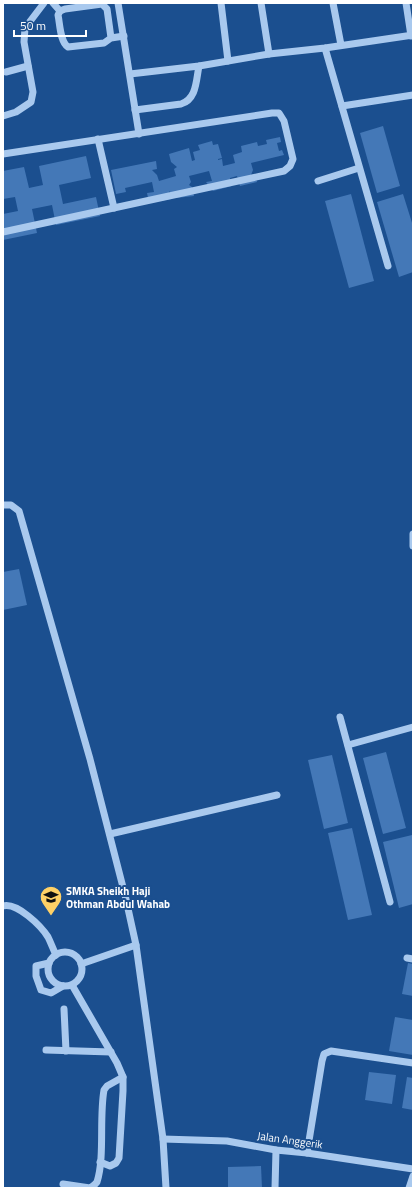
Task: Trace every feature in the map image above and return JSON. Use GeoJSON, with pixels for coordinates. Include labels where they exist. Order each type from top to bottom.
{"type":"FeatureCollection","features":[{"type":"Feature","properties":{"kind":"street"},"geometry":{"type":"LineString","coordinates":[[3,116],[16,112],[31,102],[33,92],[24,42],[25,28],[44,3]]}},
{"type":"Feature","properties":{"kind":"street"},"geometry":{"type":"LineString","coordinates":[[52,3],[60,11]]}},
{"type":"Feature","properties":{"kind":"street"},"geometry":{"type":"LineString","coordinates":[[118,3],[139,134]]}},
{"type":"Feature","properties":{"kind":"street"},"geometry":{"type":"LineString","coordinates":[[221,3],[228,61]]}},
{"type":"Feature","properties":{"kind":"street"},"geometry":{"type":"LineString","coordinates":[[261,3],[269,54]]}},
{"type":"Feature","properties":{"kind":"street"},"geometry":{"type":"LineString","coordinates":[[333,3],[341,45]]}},
{"type":"Feature","properties":{"kind":"street"},"geometry":{"type":"LineString","coordinates":[[130,74],[199,66],[269,54],[325,48],[412,35],[406,3]]}},
{"type":"Feature","properties":{"kind":"street"},"geometry":{"type":"LineString","coordinates":[[60,11],[102,4],[107,10],[111,38]]}},
{"type":"Feature","properties":{"kind":"street"},"geometry":{"type":"LineString","coordinates":[[60,11],[58,15],[63,41],[65,46],[68,48],[104,43],[111,38],[124,36]]}},
{"type":"Feature","properties":{"kind":"street"},"geometry":{"type":"LineString","coordinates":[[325,48],[388,266]]}},
{"type":"Feature","properties":{"kind":"street"},"geometry":{"type":"LineString","coordinates":[[6,72],[28,66]]}},
{"type":"Feature","properties":{"kind":"street"},"geometry":{"type":"LineString","coordinates":[[135,110],[188,102],[193,95],[199,66]]}},
{"type":"Feature","properties":{"kind":"street"},"geometry":{"type":"LineString","coordinates":[[342,106],[413,95]]}},
{"type":"Feature","properties":{"kind":"street"},"geometry":{"type":"LineString","coordinates":[[3,154],[139,134],[272,112],[279,113],[284,121],[293,159],[290,166],[284,171],[3,232]]}},
{"type":"Feature","properties":{"kind":"street"},"geometry":{"type":"LineString","coordinates":[[98,139],[114,208]]}},
{"type":"Feature","properties":{"kind":"street"},"geometry":{"type":"LineString","coordinates":[[318,181],[359,168]]}},
{"type":"Feature","properties":{"kind":"street"},"geometry":{"type":"LineString","coordinates":[[7,505],[19,511],[110,834],[125,895],[136,945],[163,1139],[166,1188]]}},
{"type":"Feature","properties":{"kind":"street"},"geometry":{"type":"LineString","coordinates":[[413,534],[413,546]]}},
{"type":"Feature","properties":{"kind":"street"},"geometry":{"type":"LineString","coordinates":[[340,717],[390,902]]}},
{"type":"Feature","properties":{"kind":"street"},"geometry":{"type":"LineString","coordinates":[[348,745],[413,728]]}},
{"type":"Feature","properties":{"kind":"street"},"geometry":{"type":"LineString","coordinates":[[110,834],[276,795]]}},
{"type":"Feature","properties":{"kind":"street"},"geometry":{"type":"LineString","coordinates":[[3,906],[7,905],[16,908],[30,918],[47,937],[56,954]]}},
{"type":"Feature","properties":{"kind":"street"},"geometry":{"type":"LineString","coordinates":[[81,964],[136,945]]}},
{"type":"Feature","properties":{"kind":"street"},"geometry":{"type":"LineString","coordinates":[[49,963],[36,966],[36,976],[41,990],[51,993],[63,986],[72,985],[78,980],[82,972],[81,964],[77,957],[71,953],[63,952],[56,954],[49,963],[48,973],[54,982],[63,986]]}},
{"type":"Feature","properties":{"kind":"street"},"geometry":{"type":"LineString","coordinates":[[72,985],[111,1052],[123,1077],[119,1158],[116,1163],[110,1166],[100,1162]]}},
{"type":"Feature","properties":{"kind":"street"},"geometry":{"type":"LineString","coordinates":[[64,1009],[66,1051]]}},
{"type":"Feature","properties":{"kind":"street"},"geometry":{"type":"LineString","coordinates":[[46,1050],[111,1052]]}},
{"type":"Feature","properties":{"kind":"street"},"geometry":{"type":"LineString","coordinates":[[307,1153],[324,1054],[331,1051],[413,1063]]}},
{"type":"Feature","properties":{"kind":"street"},"geometry":{"type":"LineString","coordinates":[[63,1184],[90,1188],[97,1182],[100,1162],[104,1090],[107,1086],[123,1077]]}},
{"type":"Feature","properties":{"kind":"street","name":"Jalan Anggerik"},"geometry":{"type":"LineString","coordinates":[[163,1139],[227,1141],[276,1150],[307,1153],[413,1169]]}},
{"type":"Feature","properties":{"kind":"street"},"geometry":{"type":"LineString","coordinates":[[276,1150],[276,1188]]}},
{"type":"Feature","properties":{"kind":"street"},"geometry":{"type":"LineString","coordinates":[[409,1188],[413,1176]]}},
{"type":"Feature","properties":{"kind":"building"},"geometry":{"type":"Polygon","coordinates":[[[383,126],[400,186],[377,193],[360,133],[383,126]]]}},
{"type":"Feature","properties":{"kind":"building"},"geometry":{"type":"Polygon","coordinates":[[[280,137],[281,142],[277,143],[279,151],[282,150],[284,155],[251,163],[253,170],[251,175],[255,174],[257,182],[240,186],[237,176],[230,178],[232,186],[213,191],[206,182],[212,181],[209,171],[189,176],[191,182],[189,185],[192,187],[194,196],[176,198],[169,191],[171,199],[149,203],[147,193],[154,192],[152,182],[125,188],[126,192],[116,194],[111,170],[156,161],[157,169],[152,170],[157,175],[159,181],[176,176],[174,169],[177,167],[171,162],[169,154],[189,148],[192,161],[195,160],[193,152],[200,150],[198,145],[212,141],[213,145],[218,144],[222,158],[218,160],[222,159],[223,166],[235,163],[233,155],[242,152],[241,146],[257,142],[258,146],[267,144],[266,140],[280,137]]]}},
{"type":"Feature","properties":{"kind":"building"},"geometry":{"type":"Polygon","coordinates":[[[86,156],[91,178],[59,185],[63,204],[96,197],[100,216],[56,225],[52,205],[32,209],[37,233],[3,240],[3,214],[18,211],[15,197],[3,199],[3,171],[24,167],[29,188],[43,185],[39,166],[86,156]]]}},
{"type":"Feature","properties":{"kind":"building"},"geometry":{"type":"Polygon","coordinates":[[[351,194],[374,281],[349,288],[325,201],[351,194]]]}},
{"type":"Feature","properties":{"kind":"building"},"geometry":{"type":"Polygon","coordinates":[[[403,194],[413,226],[413,272],[399,277],[377,202],[403,194]]]}},
{"type":"Feature","properties":{"kind":"building"},"geometry":{"type":"Polygon","coordinates":[[[19,569],[27,605],[3,610],[3,572],[19,569]]]}},
{"type":"Feature","properties":{"kind":"building"},"geometry":{"type":"Polygon","coordinates":[[[386,752],[406,828],[383,834],[363,758],[386,752]]]}},
{"type":"Feature","properties":{"kind":"building"},"geometry":{"type":"Polygon","coordinates":[[[332,755],[348,823],[324,829],[308,760],[332,755]]]}},
{"type":"Feature","properties":{"kind":"building"},"geometry":{"type":"Polygon","coordinates":[[[352,828],[372,915],[348,920],[328,833],[352,828]]]}},
{"type":"Feature","properties":{"kind":"building"},"geometry":{"type":"Polygon","coordinates":[[[412,835],[413,904],[399,908],[383,842],[412,835]]]}},
{"type":"Feature","properties":{"kind":"building"},"geometry":{"type":"Polygon","coordinates":[[[408,963],[413,964],[413,996],[402,994],[408,963]]]}},
{"type":"Feature","properties":{"kind":"building"},"geometry":{"type":"Polygon","coordinates":[[[395,1017],[413,1020],[413,1055],[389,1051],[395,1017]]]}},
{"type":"Feature","properties":{"kind":"building"},"geometry":{"type":"Polygon","coordinates":[[[369,1072],[396,1075],[392,1104],[365,1100],[369,1072]]]}},
{"type":"Feature","properties":{"kind":"building"},"geometry":{"type":"Polygon","coordinates":[[[407,1077],[413,1078],[413,1110],[402,1108],[407,1077]]]}},
{"type":"Feature","properties":{"kind":"building"},"geometry":{"type":"Polygon","coordinates":[[[261,1166],[262,1188],[228,1188],[228,1167],[261,1166]]]}},
{"type":"Feature","properties":{"kind":"place","name":"SMKA Sheikh Haji Othman Abdul Wahab"},"geometry":{"type":"Point","coordinates":[51,916]}}]}
